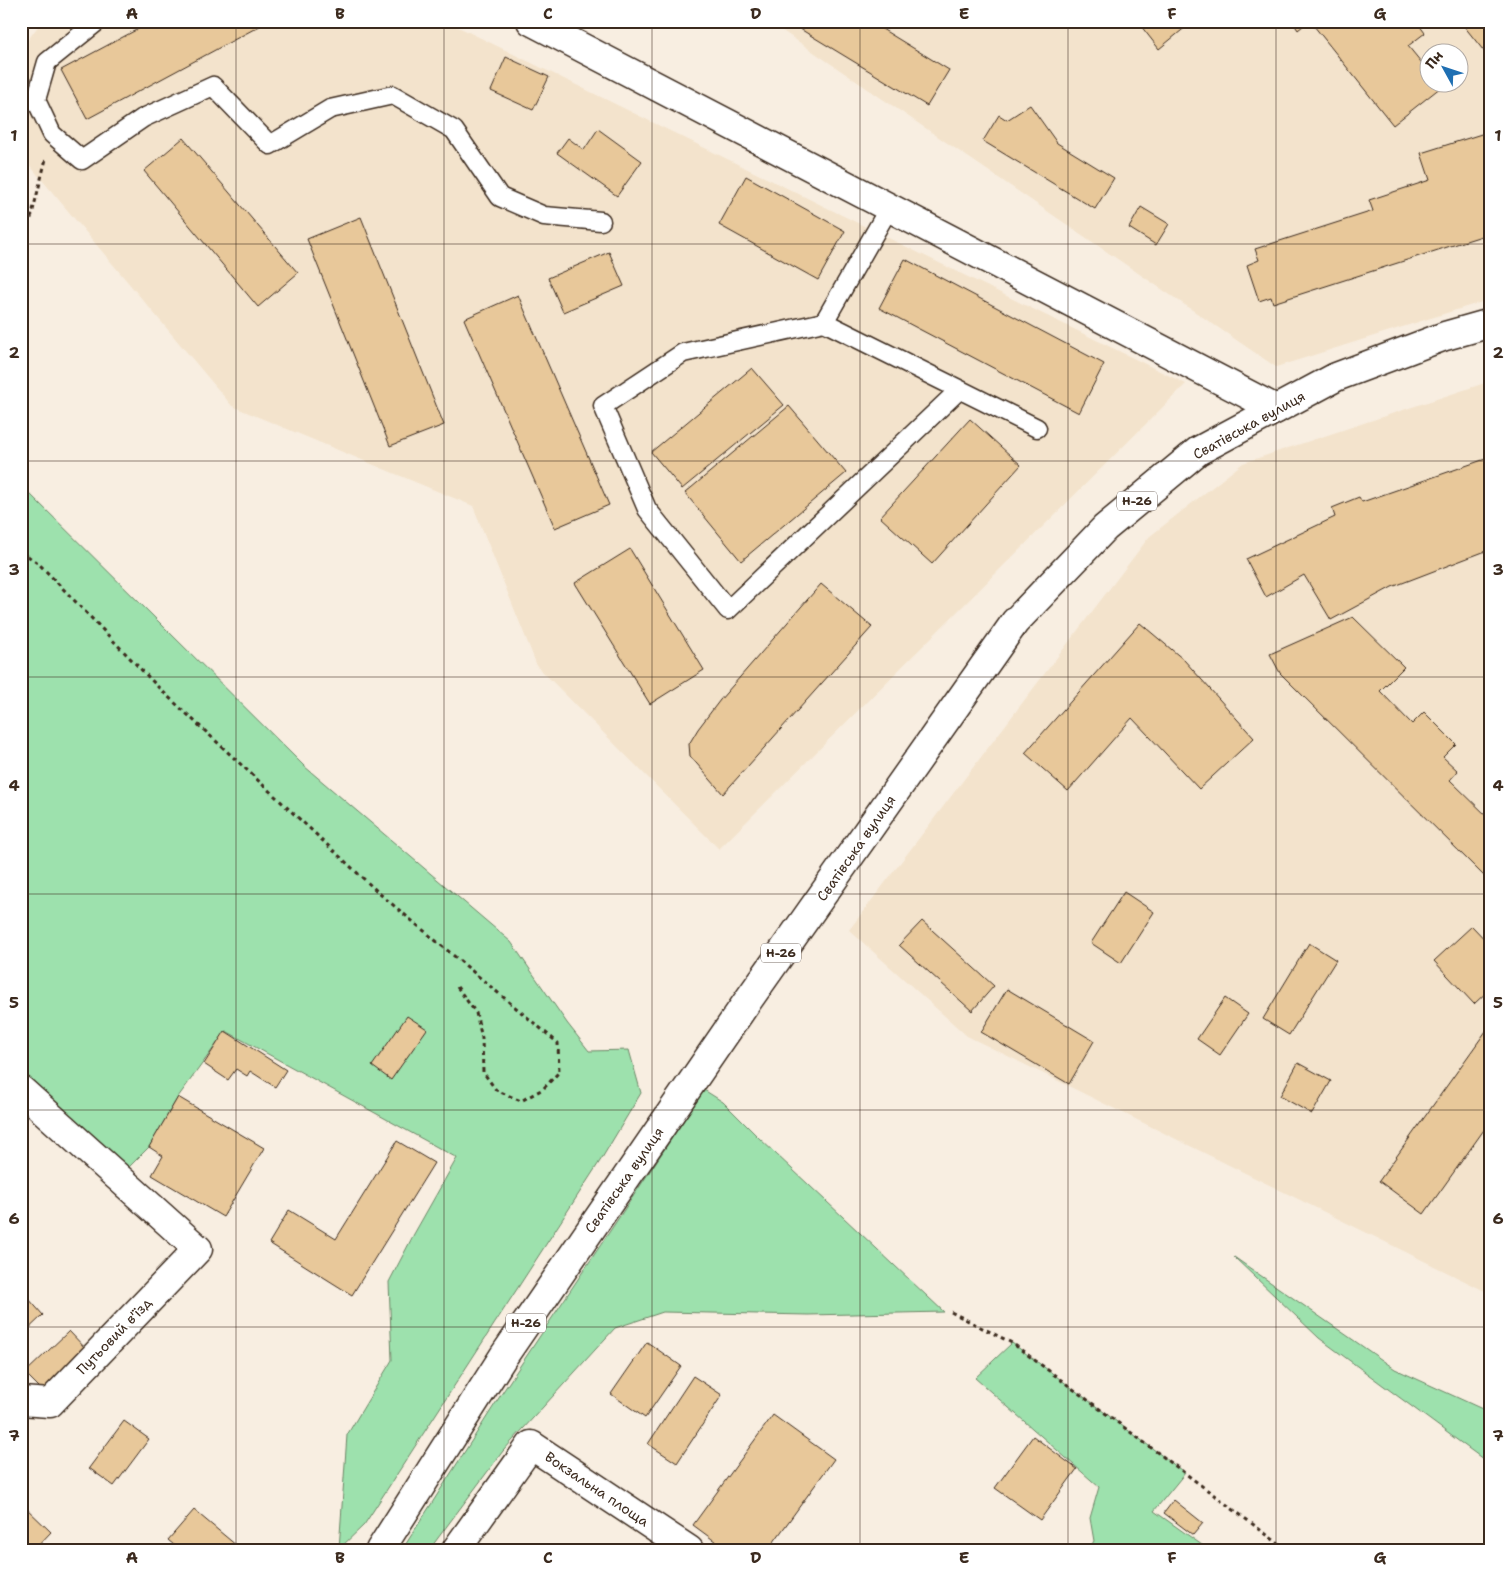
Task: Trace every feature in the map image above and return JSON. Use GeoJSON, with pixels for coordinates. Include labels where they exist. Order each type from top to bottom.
{"type":"FeatureCollection","features":[{"type":"Feature","properties":{"kind":"main road"},"geometry":{"type":"LineString","coordinates":[[531,21],[1276,409]]}},
{"type":"Feature","properties":{"kind":"main road","name":"Сватівська вулиця"},"geometry":{"type":"LineString","coordinates":[[380,1550],[503,1357],[679,1100],[1015,622],[1105,528],[1198,451],[1336,377],[1445,336],[1491,323]]}},
{"type":"Feature","properties":{"kind":"main road","name":"Путьовий в'їзд"},"geometry":{"type":"LineString","coordinates":[[21,1090],[198,1248],[50,1402],[21,1401]]}},
{"type":"Feature","properties":{"kind":"main road","name":"Вокзальна площа"},"geometry":{"type":"LineString","coordinates":[[456,1550],[531,1445],[689,1550]]}},
{"type":"Feature","properties":{"kind":"lane"},"geometry":{"type":"LineString","coordinates":[[98,21],[47,62],[36,100],[52,134],[82,160],[144,118],[213,86],[270,145],[330,109],[393,94],[454,130],[500,197],[544,216],[600,221]]}},
{"type":"Feature","properties":{"kind":"lane"},"geometry":{"type":"LineString","coordinates":[[824,322],[889,208]]}},
{"type":"Feature","properties":{"kind":"lane"},"geometry":{"type":"LineString","coordinates":[[959,390],[728,610],[647,509],[603,406],[683,352],[824,322],[1037,428]]}},
{"type":"Feature","properties":{"kind":"path"},"geometry":{"type":"LineString","coordinates":[[21,231],[31,218],[52,134]]}},
{"type":"Feature","properties":{"kind":"path"},"geometry":{"type":"LineString","coordinates":[[21,551],[40,565],[160,689],[380,894],[558,1043],[559,1072],[543,1089],[521,1101],[496,1090],[483,1072],[482,1038],[476,1013],[455,984]]}},
{"type":"Feature","properties":{"kind":"path"},"geometry":{"type":"LineString","coordinates":[[951,1312],[1012,1343],[1287,1550]]}},
{"type":"Feature","properties":{"kind":"shaded area"},"geometry":{"type":"Polygon","coordinates":[[[42,21],[446,21],[1186,384],[719,849],[537,666],[473,506],[232,406],[21,155],[21,49],[42,21]]]}},
{"type":"Feature","properties":{"kind":"shaded area"},"geometry":{"type":"Polygon","coordinates":[[[768,21],[1491,21],[1491,299],[1276,367],[768,21]]]}},
{"type":"Feature","properties":{"kind":"shaded area"},"geometry":{"type":"Polygon","coordinates":[[[1491,381],[1491,1294],[967,1036],[849,930],[1149,537],[1243,463],[1491,381]]]}},
{"type":"Feature","properties":{"kind":"green space"},"geometry":{"type":"Polygon","coordinates":[[[21,485],[304,766],[511,942],[567,1023],[589,1051],[629,1050],[641,1093],[602,1158],[364,1525],[339,1549],[347,1435],[392,1360],[389,1282],[457,1158],[226,1031],[178,1097],[149,1147],[126,1170],[21,1091],[21,485]]]}},
{"type":"Feature","properties":{"kind":"green space"},"geometry":{"type":"Polygon","coordinates":[[[704,1090],[723,1102],[944,1312],[808,1315],[663,1312],[615,1328],[503,1451],[429,1550],[402,1550],[504,1390],[704,1090]]]}},
{"type":"Feature","properties":{"kind":"green space"},"geometry":{"type":"Polygon","coordinates":[[[1234,1257],[1395,1369],[1491,1413],[1491,1465],[1319,1338],[1234,1257]]]}},
{"type":"Feature","properties":{"kind":"green space"},"geometry":{"type":"Polygon","coordinates":[[[1012,1343],[1185,1473],[1154,1511],[1209,1550],[1088,1550],[1094,1541],[1090,1518],[1099,1487],[975,1378],[1012,1343]]]}},
{"type":"Feature","properties":{"kind":"building"},"geometry":{"type":"Polygon","coordinates":[[[153,21],[269,21],[87,119],[61,70],[153,21]]]}},
{"type":"Feature","properties":{"kind":"building"},"geometry":{"type":"Polygon","coordinates":[[[787,21],[869,21],[949,70],[927,106],[787,21]]]}},
{"type":"Feature","properties":{"kind":"building"},"geometry":{"type":"Polygon","coordinates":[[[1137,21],[1193,21],[1159,49],[1137,21]]]}},
{"type":"Feature","properties":{"kind":"building"},"geometry":{"type":"Polygon","coordinates":[[[1292,21],[1309,21],[1298,30],[1292,21]]]}},
{"type":"Feature","properties":{"kind":"building"},"geometry":{"type":"Polygon","coordinates":[[[1310,21],[1416,21],[1425,33],[1408,46],[1420,61],[1420,92],[1435,92],[1393,125],[1310,21]]]}},
{"type":"Feature","properties":{"kind":"building"},"geometry":{"type":"Polygon","coordinates":[[[1460,21],[1491,21],[1491,60],[1460,21]]]}},
{"type":"Feature","properties":{"kind":"building"},"geometry":{"type":"Polygon","coordinates":[[[506,57],[549,77],[533,110],[491,91],[506,57]]]}},
{"type":"Feature","properties":{"kind":"building"},"geometry":{"type":"Polygon","coordinates":[[[1030,105],[1057,143],[1114,178],[1095,209],[983,141],[999,115],[1007,120],[1030,105]]]}},
{"type":"Feature","properties":{"kind":"building"},"geometry":{"type":"Polygon","coordinates":[[[598,129],[642,161],[617,196],[557,153],[568,138],[584,150],[598,129]]]}},
{"type":"Feature","properties":{"kind":"building"},"geometry":{"type":"Polygon","coordinates":[[[1491,131],[1491,233],[1273,303],[1271,297],[1259,301],[1247,265],[1259,260],[1255,249],[1373,211],[1369,200],[1430,180],[1421,153],[1491,131]]]}},
{"type":"Feature","properties":{"kind":"building"},"geometry":{"type":"Polygon","coordinates":[[[183,138],[298,273],[258,307],[144,171],[183,138]]]}},
{"type":"Feature","properties":{"kind":"building"},"geometry":{"type":"Polygon","coordinates":[[[746,176],[845,231],[818,280],[719,225],[746,176]]]}},
{"type":"Feature","properties":{"kind":"building"},"geometry":{"type":"Polygon","coordinates":[[[1141,207],[1169,224],[1156,245],[1129,228],[1141,207]]]}},
{"type":"Feature","properties":{"kind":"building"},"geometry":{"type":"Polygon","coordinates":[[[361,217],[444,425],[390,446],[307,239],[361,217]]]}},
{"type":"Feature","properties":{"kind":"building"},"geometry":{"type":"Polygon","coordinates":[[[609,252],[624,286],[563,312],[548,278],[609,252]]]}},
{"type":"Feature","properties":{"kind":"building"},"geometry":{"type":"Polygon","coordinates":[[[905,259],[1104,364],[1079,413],[879,308],[905,259]]]}},
{"type":"Feature","properties":{"kind":"building"},"geometry":{"type":"Polygon","coordinates":[[[518,295],[609,505],[555,528],[464,319],[518,295]]]}},
{"type":"Feature","properties":{"kind":"building"},"geometry":{"type":"Polygon","coordinates":[[[752,368],[784,405],[682,489],[651,452],[752,368]]]}},
{"type":"Feature","properties":{"kind":"building"},"geometry":{"type":"Polygon","coordinates":[[[789,406],[846,473],[741,561],[685,493],[789,406]]]}},
{"type":"Feature","properties":{"kind":"building"},"geometry":{"type":"Polygon","coordinates":[[[970,419],[1021,465],[932,564],[880,517],[970,419]]]}},
{"type":"Feature","properties":{"kind":"building"},"geometry":{"type":"Polygon","coordinates":[[[1491,457],[1491,549],[1392,587],[1331,620],[1304,575],[1266,597],[1246,559],[1335,517],[1332,508],[1359,497],[1362,502],[1491,457]]]}},
{"type":"Feature","properties":{"kind":"building"},"geometry":{"type":"Polygon","coordinates":[[[630,549],[704,670],[650,704],[575,583],[630,549]]]}},
{"type":"Feature","properties":{"kind":"building"},"geometry":{"type":"Polygon","coordinates":[[[821,584],[872,627],[723,794],[690,756],[689,744],[720,700],[821,584]]]}},
{"type":"Feature","properties":{"kind":"building"},"geometry":{"type":"Polygon","coordinates":[[[1353,617],[1404,667],[1380,691],[1412,724],[1424,712],[1456,744],[1443,757],[1458,771],[1450,780],[1491,820],[1491,883],[1280,673],[1270,654],[1353,617]]]}},
{"type":"Feature","properties":{"kind":"building"},"geometry":{"type":"Polygon","coordinates":[[[1140,623],[1184,660],[1254,738],[1199,789],[1132,718],[1068,791],[1025,753],[1140,623]]]}},
{"type":"Feature","properties":{"kind":"building"},"geometry":{"type":"Polygon","coordinates":[[[1124,892],[1154,912],[1121,963],[1091,943],[1124,892]]]}},
{"type":"Feature","properties":{"kind":"building"},"geometry":{"type":"Polygon","coordinates":[[[922,921],[994,986],[972,1011],[899,945],[922,921]]]}},
{"type":"Feature","properties":{"kind":"building"},"geometry":{"type":"Polygon","coordinates":[[[1472,926],[1491,946],[1491,988],[1474,1004],[1434,961],[1472,926]]]}},
{"type":"Feature","properties":{"kind":"building"},"geometry":{"type":"Polygon","coordinates":[[[1309,943],[1336,960],[1289,1035],[1263,1019],[1309,943]]]}},
{"type":"Feature","properties":{"kind":"building"},"geometry":{"type":"Polygon","coordinates":[[[1007,989],[1094,1041],[1069,1084],[981,1032],[1007,989]]]}},
{"type":"Feature","properties":{"kind":"building"},"geometry":{"type":"Polygon","coordinates":[[[1225,998],[1248,1014],[1220,1055],[1197,1039],[1225,998]]]}},
{"type":"Feature","properties":{"kind":"building"},"geometry":{"type":"Polygon","coordinates":[[[407,1016],[427,1029],[391,1080],[372,1066],[407,1016]]]}},
{"type":"Feature","properties":{"kind":"building"},"geometry":{"type":"Polygon","coordinates":[[[1491,1024],[1491,1120],[1424,1214],[1379,1181],[1491,1024]]]}},
{"type":"Feature","properties":{"kind":"building"},"geometry":{"type":"Polygon","coordinates":[[[225,1031],[286,1070],[275,1087],[250,1071],[247,1076],[236,1069],[228,1080],[204,1064],[225,1031]]]}},
{"type":"Feature","properties":{"kind":"building"},"geometry":{"type":"Polygon","coordinates":[[[1298,1063],[1331,1081],[1312,1114],[1280,1096],[1298,1063]]]}},
{"type":"Feature","properties":{"kind":"building"},"geometry":{"type":"Polygon","coordinates":[[[178,1097],[264,1148],[223,1217],[152,1175],[163,1156],[149,1147],[178,1097]]]}},
{"type":"Feature","properties":{"kind":"building"},"geometry":{"type":"Polygon","coordinates":[[[397,1141],[434,1163],[352,1295],[269,1243],[289,1210],[336,1239],[397,1141]]]}},
{"type":"Feature","properties":{"kind":"building"},"geometry":{"type":"Polygon","coordinates":[[[28,1298],[43,1315],[21,1336],[21,1305],[28,1298]]]}},
{"type":"Feature","properties":{"kind":"building"},"geometry":{"type":"Polygon","coordinates":[[[69,1331],[87,1350],[43,1391],[25,1373],[69,1331]]]}},
{"type":"Feature","properties":{"kind":"building"},"geometry":{"type":"Polygon","coordinates":[[[647,1342],[681,1366],[645,1418],[611,1394],[647,1342]]]}},
{"type":"Feature","properties":{"kind":"building"},"geometry":{"type":"Polygon","coordinates":[[[693,1376],[722,1395],[677,1463],[648,1444],[693,1376]]]}},
{"type":"Feature","properties":{"kind":"building"},"geometry":{"type":"Polygon","coordinates":[[[773,1415],[834,1459],[768,1550],[727,1550],[693,1525],[773,1415]]]}},
{"type":"Feature","properties":{"kind":"building"},"geometry":{"type":"Polygon","coordinates":[[[124,1421],[149,1439],[114,1486],[89,1468],[124,1421]]]}},
{"type":"Feature","properties":{"kind":"building"},"geometry":{"type":"Polygon","coordinates":[[[1033,1436],[1077,1469],[1040,1520],[995,1488],[1033,1436]]]}},
{"type":"Feature","properties":{"kind":"building"},"geometry":{"type":"Polygon","coordinates":[[[1174,1500],[1203,1523],[1193,1535],[1164,1513],[1174,1500]]]}},
{"type":"Feature","properties":{"kind":"building"},"geometry":{"type":"Polygon","coordinates":[[[23,1505],[51,1532],[34,1550],[21,1550],[21,1507],[23,1505]]]}},
{"type":"Feature","properties":{"kind":"building"},"geometry":{"type":"Polygon","coordinates":[[[194,1510],[237,1546],[233,1550],[180,1550],[168,1540],[194,1510]]]}}]}
